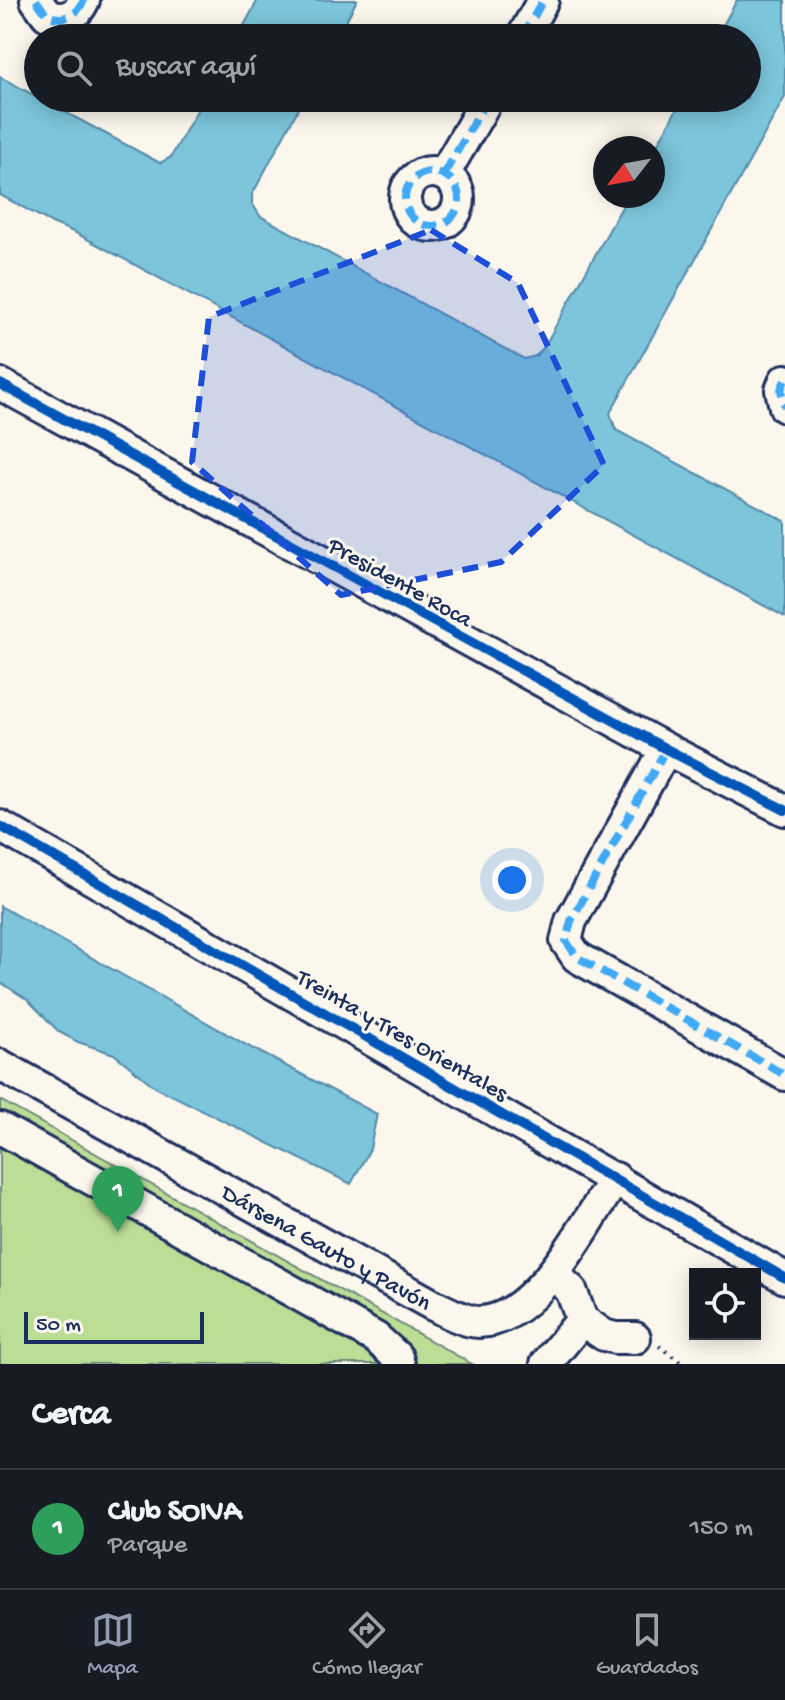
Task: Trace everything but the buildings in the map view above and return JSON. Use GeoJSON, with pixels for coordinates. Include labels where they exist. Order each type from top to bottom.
{"type":"FeatureCollection","features":[{"type":"Feature","properties":{"kind":"street"},"geometry":{"type":"LineString","coordinates":[[36,0],[41,10],[55,18],[72,16],[84,0]]}},
{"type":"Feature","properties":{"kind":"street"},"geometry":{"type":"LineString","coordinates":[[530,24],[543,0]]}},
{"type":"Feature","properties":{"kind":"street"},"geometry":{"type":"LineString","coordinates":[[444,174],[480,112]]}},
{"type":"Feature","properties":{"kind":"street"},"geometry":{"type":"LineString","coordinates":[[785,380],[781,390],[785,407]]}},
{"type":"Feature","properties":{"kind":"street","name":"Presidente Roca"},"geometry":{"type":"LineString","coordinates":[[0,384],[666,749],[785,810]]}},
{"type":"Feature","properties":{"kind":"street"},"geometry":{"type":"LineString","coordinates":[[666,749],[571,921],[566,941],[577,957],[785,1075]]}},
{"type":"Feature","properties":{"kind":"street","name":"Treinta y Tres Orientales"},"geometry":{"type":"LineString","coordinates":[[0,826],[785,1278]]}},
{"type":"Feature","properties":{"kind":"street","name":"Dársena Gauto y Pavón"},"geometry":{"type":"LineString","coordinates":[[0,1065],[456,1316],[478,1322],[500,1317],[526,1302],[553,1274],[615,1178]]}},
{"type":"Feature","properties":{"kind":"street"},"geometry":{"type":"LineString","coordinates":[[0,1128],[372,1351],[397,1357],[399,1364]]}},
{"type":"Feature","properties":{"kind":"street"},"geometry":{"type":"LineString","coordinates":[[553,1274],[571,1290],[582,1320],[604,1335],[635,1338]]}},
{"type":"Feature","properties":{"kind":"street"},"geometry":{"type":"LineString","coordinates":[[546,1364],[582,1320]]}},
{"type":"Feature","properties":{"kind":"highlighted area"},"geometry":{"type":"Polygon","coordinates":[[[431,230],[518,283],[604,465],[501,562],[341,595],[192,462],[209,317],[431,230]]]}},
{"type":"Feature","properties":{"kind":"green space"},"geometry":{"type":"Polygon","coordinates":[[[0,1100],[472,1364],[0,1364],[0,1100]]]}},
{"type":"Feature","properties":{"kind":"water"},"geometry":{"type":"Polygon","coordinates":[[[258,0],[357,0],[344,24],[245,24],[258,0]]]}},
{"type":"Feature","properties":{"kind":"water"},"geometry":{"type":"Polygon","coordinates":[[[737,0],[785,0],[785,97],[610,413],[616,430],[785,521],[785,617],[76,233],[0,195],[0,77],[24,90],[24,112],[65,112],[160,163],[171,157],[196,112],[296,112],[252,195],[252,203],[260,216],[524,359],[536,356],[544,347],[621,208],[665,208],[665,136],[662,136],[675,112],[761,112],[761,24],[724,24],[737,0]]]}},
{"type":"Feature","properties":{"kind":"water"},"geometry":{"type":"Polygon","coordinates":[[[0,906],[252,1048],[377,1114],[370,1149],[351,1184],[155,1087],[114,1054],[59,1032],[28,1000],[0,982],[0,906]]]}},
{"type":"Feature","properties":{"kind":"marked path"},"geometry":{"type":"LineString","coordinates":[[36,0],[47,15],[59,18],[74,14],[84,0]]}},
{"type":"Feature","properties":{"kind":"marked path"},"geometry":{"type":"LineString","coordinates":[[530,24],[543,0]]}},
{"type":"Feature","properties":{"kind":"marked path"},"geometry":{"type":"LineString","coordinates":[[444,174],[480,112]]}},
{"type":"Feature","properties":{"kind":"marked path"},"geometry":{"type":"LineString","coordinates":[[432,172],[451,180],[459,199],[451,218],[432,226],[413,218],[405,199],[413,180],[432,172]]}},
{"type":"Feature","properties":{"kind":"marked path"},"geometry":{"type":"LineString","coordinates":[[785,380],[781,390],[785,407]]}},
{"type":"Feature","properties":{"kind":"marked path"},"geometry":{"type":"LineString","coordinates":[[666,749],[571,921],[566,941],[577,957],[785,1075]]}},
{"type":"Feature","properties":{"kind":"cycle path"},"geometry":{"type":"LineString","coordinates":[[0,384],[666,749],[785,810]]}},
{"type":"Feature","properties":{"kind":"cycle path"},"geometry":{"type":"LineString","coordinates":[[0,826],[785,1278]]}},
{"type":"Feature","properties":{"kind":"place","name":"Club SOIVA"},"geometry":{"type":"Point","coordinates":[118,1232]}}]}
